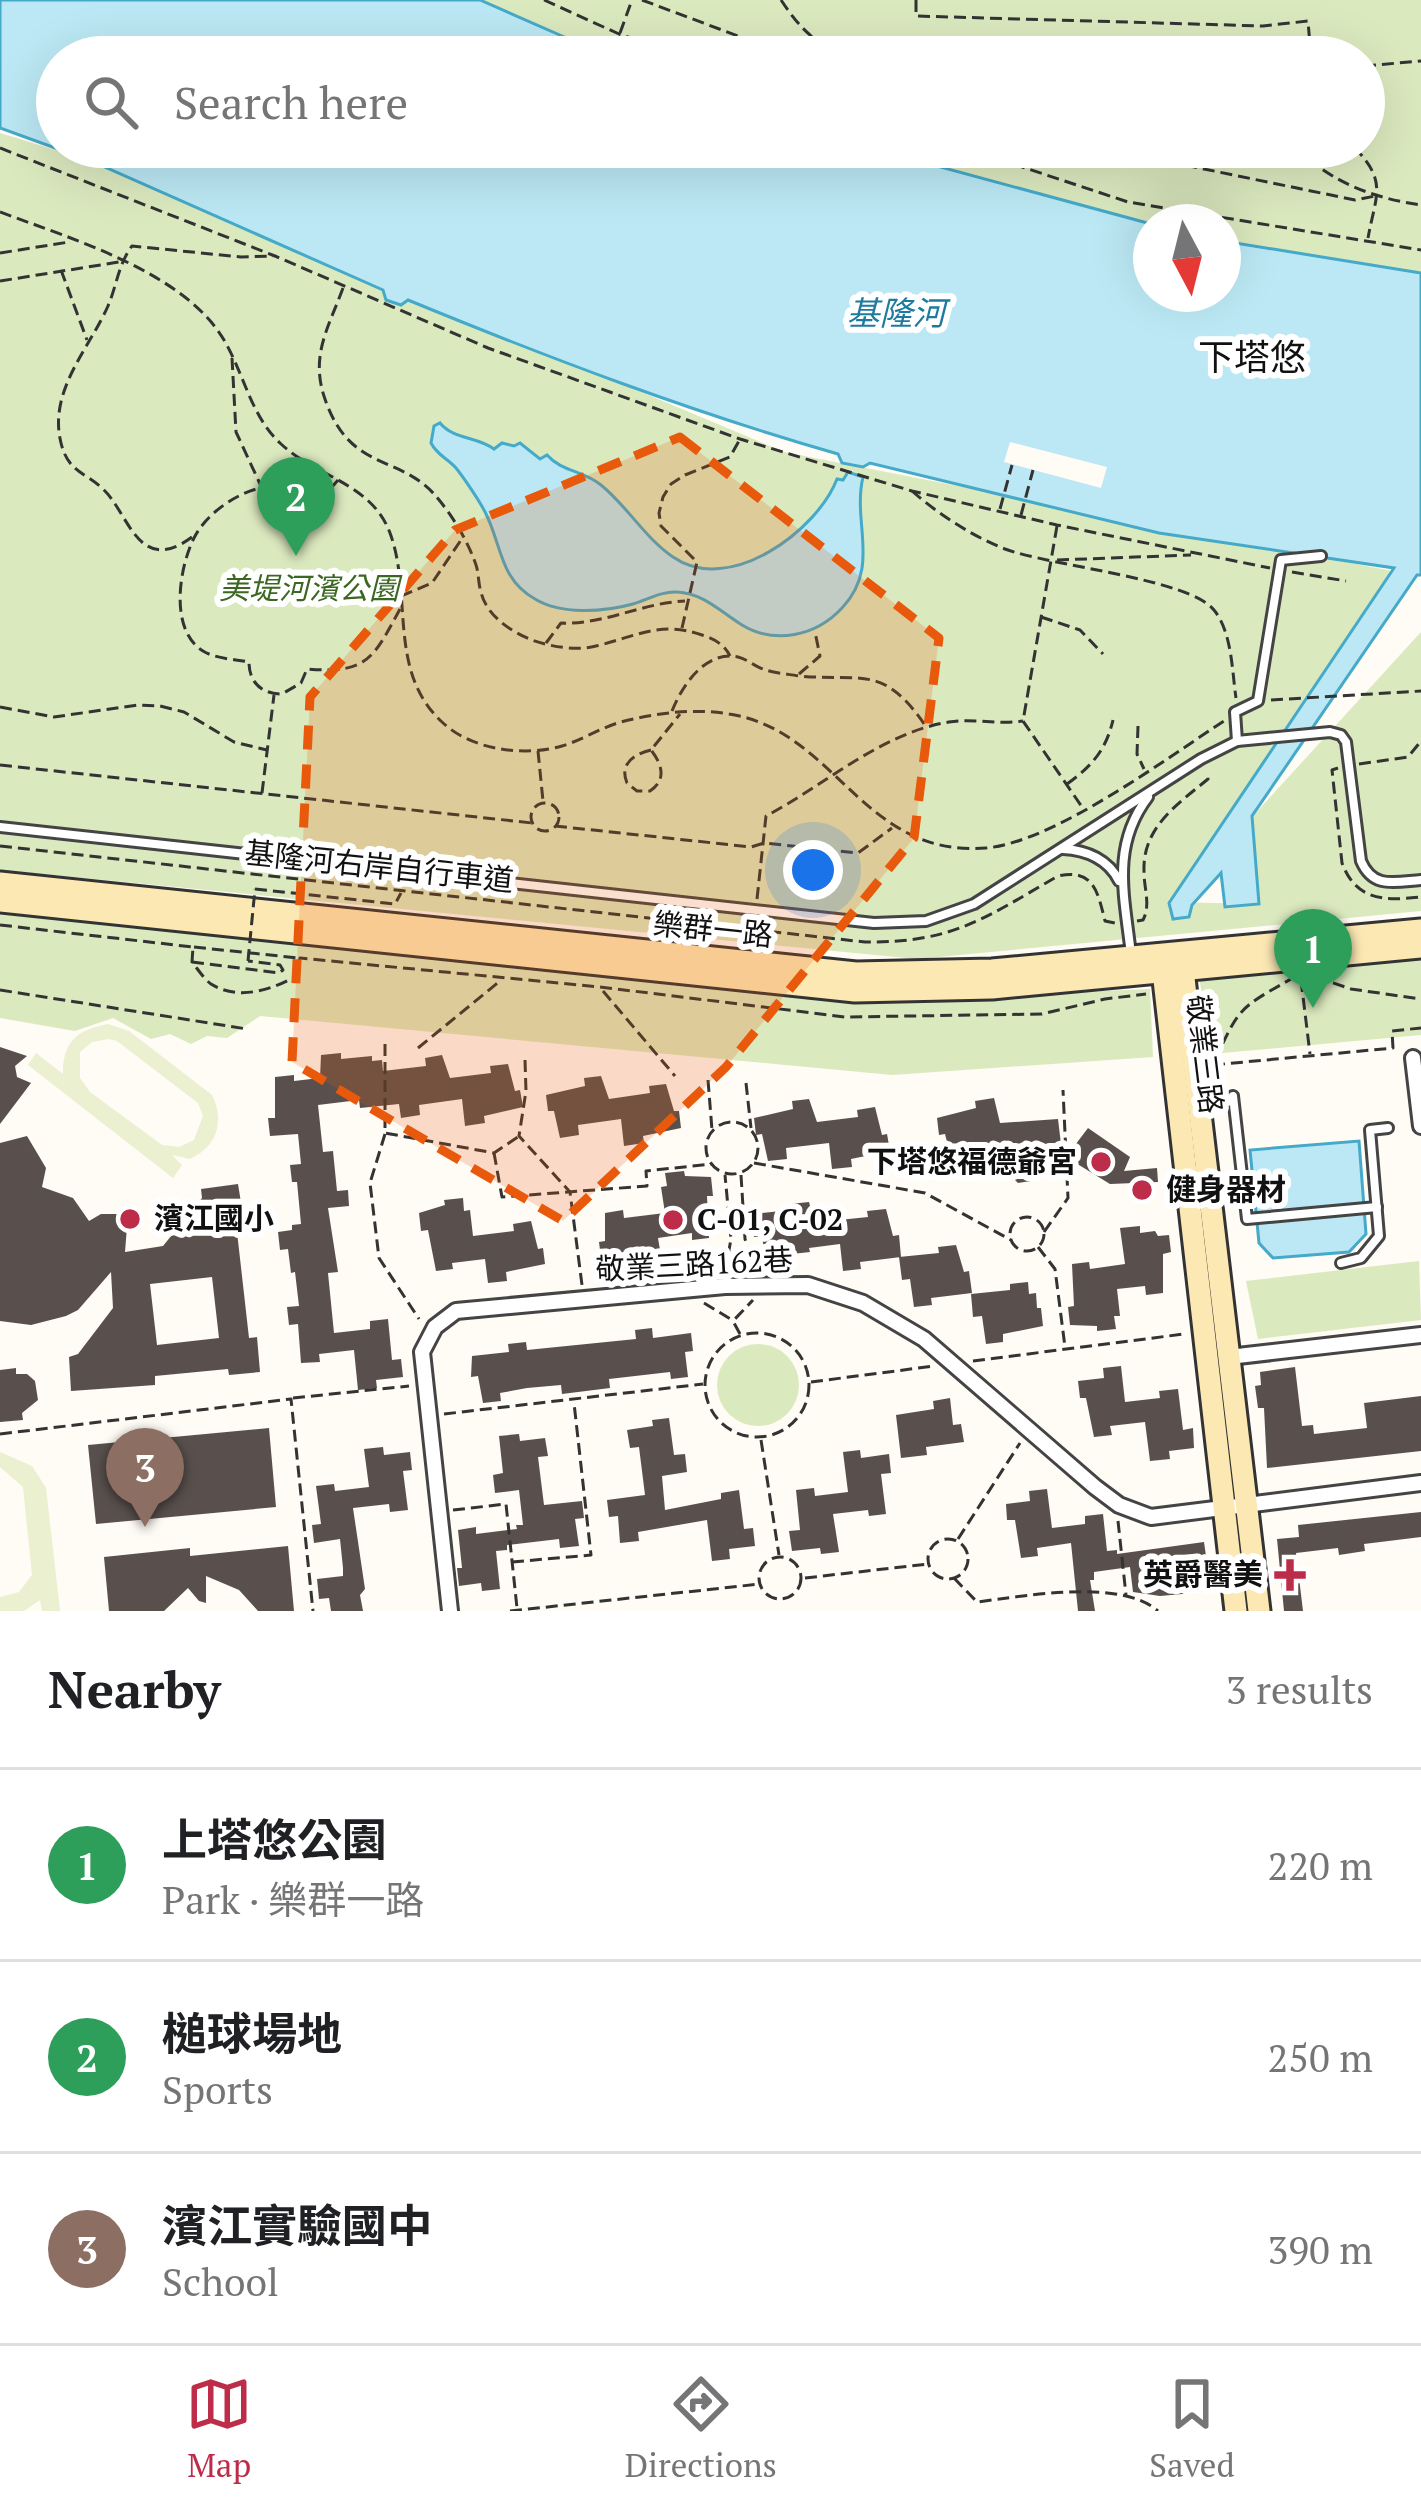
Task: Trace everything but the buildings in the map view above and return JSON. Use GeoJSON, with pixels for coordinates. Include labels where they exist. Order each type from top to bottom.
{"type":"FeatureCollection","features":[{"type":"Feature","properties":{"kind":"main road","name":"樂群一路"},"geometry":{"type":"LineString","coordinates":[[0,883],[856,973],[1172,965],[1421,947]]}},
{"type":"Feature","properties":{"kind":"main road","name":"樂群一路"},"geometry":{"type":"LineString","coordinates":[[0,901],[855,991],[992,988],[1132,966]]}},
{"type":"Feature","properties":{"kind":"main road","name":"樂群一路"},"geometry":{"type":"LineString","coordinates":[[1172,965],[1421,930]]}},
{"type":"Feature","properties":{"kind":"main road","name":"敬業三路"},"geometry":{"type":"LineString","coordinates":[[1172,965],[1229,1357],[1236,1611]]}},
{"type":"Feature","properties":{"kind":"main road","name":"敬業三路"},"geometry":{"type":"LineString","coordinates":[[1172,965],[1236,1506],[1258,1611]]}},
{"type":"Feature","properties":{"kind":"street"},"geometry":{"type":"LineString","coordinates":[[1413,1058],[1421,1126]]}},
{"type":"Feature","properties":{"kind":"street","name":"敬業三路162巷"},"geometry":{"type":"LineString","coordinates":[[450,1611],[422,1352],[435,1327],[456,1311],[725,1286],[756,1293],[808,1285],[863,1303],[924,1339],[1119,1505],[1151,1516],[1421,1483]]}},
{"type":"Feature","properties":{"kind":"street"},"geometry":{"type":"LineString","coordinates":[[1229,1357],[1421,1335]]}},
{"type":"Feature","properties":{"kind":"lane"},"geometry":{"type":"LineString","coordinates":[[1237,741],[1235,712],[1258,701],[1281,560],[1321,556]]}},
{"type":"Feature","properties":{"kind":"lane"},"geometry":{"type":"LineString","coordinates":[[0,827],[874,923],[926,921],[954,914],[1237,741],[1330,731],[1346,742],[1361,861],[1368,876],[1381,883],[1421,880]]}},
{"type":"Feature","properties":{"kind":"lane"},"geometry":{"type":"LineString","coordinates":[[1132,966],[1120,861],[1130,829],[1154,789]]}},
{"type":"Feature","properties":{"kind":"lane"},"geometry":{"type":"LineString","coordinates":[[1063,849],[1081,850],[1102,861],[1117,874],[1122,888]]}},
{"type":"Feature","properties":{"kind":"lane"},"geometry":{"type":"LineString","coordinates":[[1233,1096],[1246,1219],[1377,1207]]}},
{"type":"Feature","properties":{"kind":"lane"},"geometry":{"type":"LineString","coordinates":[[1341,1264],[1361,1258],[1379,1235],[1370,1130],[1388,1128]]}},
{"type":"Feature","properties":{"kind":"path"},"geometry":{"type":"LineString","coordinates":[[544,0],[625,36]]}},
{"type":"Feature","properties":{"kind":"path"},"geometry":{"type":"LineString","coordinates":[[619,34],[632,0]]}},
{"type":"Feature","properties":{"kind":"path"},"geometry":{"type":"LineString","coordinates":[[642,0],[738,36]]}},
{"type":"Feature","properties":{"kind":"path"},"geometry":{"type":"LineString","coordinates":[[781,0],[809,36]]}},
{"type":"Feature","properties":{"kind":"path"},"geometry":{"type":"LineString","coordinates":[[916,0],[916,16],[1263,26],[1308,22],[1309,36]]}},
{"type":"Feature","properties":{"kind":"path"},"geometry":{"type":"LineString","coordinates":[[1385,65],[1421,61]]}},
{"type":"Feature","properties":{"kind":"path"},"geometry":{"type":"LineString","coordinates":[[0,148],[36,162]]}},
{"type":"Feature","properties":{"kind":"path"},"geometry":{"type":"LineString","coordinates":[[51,168],[566,378],[740,439],[911,490],[1057,525],[1346,581]]}},
{"type":"Feature","properties":{"kind":"path"},"geometry":{"type":"LineString","coordinates":[[1025,168],[1128,202],[1421,250]]}},
{"type":"Feature","properties":{"kind":"path"},"geometry":{"type":"LineString","coordinates":[[1199,168],[1355,200],[1375,196]]}},
{"type":"Feature","properties":{"kind":"path"},"geometry":{"type":"LineString","coordinates":[[1316,168],[1375,196],[1421,206]]}},
{"type":"Feature","properties":{"kind":"path"},"geometry":{"type":"LineString","coordinates":[[1367,239],[1378,180],[1373,168]]}},
{"type":"Feature","properties":{"kind":"path"},"geometry":{"type":"LineString","coordinates":[[0,212],[121,262],[202,308],[232,354],[261,421],[276,440],[359,492],[388,527],[413,679],[441,722],[479,744],[538,750],[562,746],[624,721],[680,712],[706,711],[760,721],[805,747],[854,798],[893,827],[940,845],[989,848],[1050,831],[1235,712],[1224,627],[1196,594],[1004,549],[935,511],[911,490]]}},
{"type":"Feature","properties":{"kind":"path"},"geometry":{"type":"LineString","coordinates":[[0,253],[75,242]]}},
{"type":"Feature","properties":{"kind":"path"},"geometry":{"type":"LineString","coordinates":[[275,256],[132,246],[121,262],[106,311],[75,362],[62,404],[61,444],[76,474],[103,488],[125,526],[150,546],[172,547],[196,535],[226,504],[262,488],[326,494],[339,479]]}},
{"type":"Feature","properties":{"kind":"path"},"geometry":{"type":"LineString","coordinates":[[0,280],[121,262]]}},
{"type":"Feature","properties":{"kind":"path"},"geometry":{"type":"LineString","coordinates":[[61,269],[87,341]]}},
{"type":"Feature","properties":{"kind":"path"},"geometry":{"type":"LineString","coordinates":[[343,286],[323,331],[320,353],[320,379],[328,408],[358,449],[435,494],[478,570],[485,605],[515,632],[545,644],[574,649],[647,628],[682,628],[713,639],[730,656]]}},
{"type":"Feature","properties":{"kind":"path"},"geometry":{"type":"LineString","coordinates":[[232,354],[236,432],[262,488]]}},
{"type":"Feature","properties":{"kind":"path"},"geometry":{"type":"LineString","coordinates":[[682,628],[697,562],[661,526],[663,496],[685,475],[730,458],[740,439]]}},
{"type":"Feature","properties":{"kind":"path"},"geometry":{"type":"LineString","coordinates":[[1000,509],[1012,465]]}},
{"type":"Feature","properties":{"kind":"path"},"geometry":{"type":"LineString","coordinates":[[1021,514],[1033,470]]}},
{"type":"Feature","properties":{"kind":"path"},"geometry":{"type":"LineString","coordinates":[[1057,525],[1023,721],[1083,809]]}},
{"type":"Feature","properties":{"kind":"path"},"geometry":{"type":"LineString","coordinates":[[196,535],[180,603],[184,630],[202,651],[249,662],[255,683],[274,694],[296,688],[307,669],[350,670],[364,664],[375,655],[400,609]]}},
{"type":"Feature","properties":{"kind":"path"},"geometry":{"type":"LineString","coordinates":[[399,596],[432,583],[463,538]]}},
{"type":"Feature","properties":{"kind":"path"},"geometry":{"type":"LineString","coordinates":[[1049,560],[1199,554]]}},
{"type":"Feature","properties":{"kind":"path"},"geometry":{"type":"LineString","coordinates":[[545,644],[561,623],[598,623],[647,605],[687,602]]}},
{"type":"Feature","properties":{"kind":"path"},"geometry":{"type":"LineString","coordinates":[[1039,616],[1080,630],[1103,654]]}},
{"type":"Feature","properties":{"kind":"path"},"geometry":{"type":"LineString","coordinates":[[797,676],[820,656],[815,632]]}},
{"type":"Feature","properties":{"kind":"path"},"geometry":{"type":"LineString","coordinates":[[671,713],[688,678],[730,656],[797,676],[849,675],[884,683],[914,709],[927,728]]}},
{"type":"Feature","properties":{"kind":"path"},"geometry":{"type":"LineString","coordinates":[[1258,701],[1421,691]]}},
{"type":"Feature","properties":{"kind":"path"},"geometry":{"type":"LineString","coordinates":[[262,794],[274,694]]}},
{"type":"Feature","properties":{"kind":"path"},"geometry":{"type":"LineString","coordinates":[[0,707],[54,718],[160,706],[184,712],[234,742],[266,751]]}},
{"type":"Feature","properties":{"kind":"path"},"geometry":{"type":"LineString","coordinates":[[651,750],[662,770],[660,782],[650,791],[637,791],[627,783],[624,771],[630,759],[651,750],[680,712]]}},
{"type":"Feature","properties":{"kind":"path"},"geometry":{"type":"LineString","coordinates":[[1067,784],[1100,755],[1113,720]]}},
{"type":"Feature","properties":{"kind":"path"},"geometry":{"type":"LineString","coordinates":[[757,903],[766,816],[883,747],[927,728],[951,722],[1023,721]]}},
{"type":"Feature","properties":{"kind":"path"},"geometry":{"type":"LineString","coordinates":[[1138,726],[1136,754],[1144,770]]}},
{"type":"Feature","properties":{"kind":"path"},"geometry":{"type":"LineString","coordinates":[[1351,765],[1408,757],[1421,741]]}},
{"type":"Feature","properties":{"kind":"path"},"geometry":{"type":"LineString","coordinates":[[538,750],[543,803]]}},
{"type":"Feature","properties":{"kind":"path"},"geometry":{"type":"LineString","coordinates":[[0,765],[532,824],[546,831],[555,826],[752,848],[764,843],[858,853],[893,827]]}},
{"type":"Feature","properties":{"kind":"path"},"geometry":{"type":"LineString","coordinates":[[1126,923],[1147,916],[1143,868],[1153,833],[1178,800],[1208,779],[1208,773]]}},
{"type":"Feature","properties":{"kind":"path"},"geometry":{"type":"LineString","coordinates":[[532,824],[531,813],[543,803]]}},
{"type":"Feature","properties":{"kind":"path"},"geometry":{"type":"LineString","coordinates":[[543,803],[557,810],[555,826]]}},
{"type":"Feature","properties":{"kind":"path","name":"基隆河右岸自行車道"},"geometry":{"type":"LineString","coordinates":[[0,846],[865,942],[939,938],[1071,874],[1084,875],[1093,883],[1105,920],[1126,923]]}},
{"type":"Feature","properties":{"kind":"path"},"geometry":{"type":"LineString","coordinates":[[192,962],[283,970],[280,965],[248,961],[255,890],[395,904],[401,891]]}},
{"type":"Feature","properties":{"kind":"path"},"geometry":{"type":"LineString","coordinates":[[752,942],[754,921]]}},
{"type":"Feature","properties":{"kind":"path"},"geometry":{"type":"LineString","coordinates":[[0,925],[844,1017],[1042,1014],[1150,994]]}},
{"type":"Feature","properties":{"kind":"path"},"geometry":{"type":"LineString","coordinates":[[193,947],[192,962],[212,984],[238,992],[270,990],[296,976],[300,958]]}},
{"type":"Feature","properties":{"kind":"path"},"geometry":{"type":"LineString","coordinates":[[1300,973],[1310,1055]]}},
{"type":"Feature","properties":{"kind":"path"},"geometry":{"type":"LineString","coordinates":[[1421,999],[1351,989],[1300,973],[1250,1000],[1238,1012],[1210,1066],[1393,1048],[1392,1031],[1421,1028]]}},
{"type":"Feature","properties":{"kind":"path"},"geometry":{"type":"LineString","coordinates":[[418,1048],[502,980]]}},
{"type":"Feature","properties":{"kind":"path"},"geometry":{"type":"LineString","coordinates":[[600,987],[675,1076]]}},
{"type":"Feature","properties":{"kind":"path"},"geometry":{"type":"LineString","coordinates":[[0,989],[247,1029]]}},
{"type":"Feature","properties":{"kind":"path"},"geometry":{"type":"LineString","coordinates":[[385,1044],[385,1133],[370,1184],[379,1258],[420,1321]]}},
{"type":"Feature","properties":{"kind":"path"},"geometry":{"type":"LineString","coordinates":[[385,1133],[494,1153],[519,1136],[525,1060]]}},
{"type":"Feature","properties":{"kind":"path"},"geometry":{"type":"LineString","coordinates":[[708,1080],[712,1131],[706,1148],[712,1164],[725,1173],[741,1172],[754,1162],[758,1146],[751,1130],[746,1083]]}},
{"type":"Feature","properties":{"kind":"path"},"geometry":{"type":"LineString","coordinates":[[1039,1247],[1068,1198],[1063,1090]]}},
{"type":"Feature","properties":{"kind":"path"},"geometry":{"type":"LineString","coordinates":[[712,1131],[727,1122],[751,1130]]}},
{"type":"Feature","properties":{"kind":"path"},"geometry":{"type":"LineString","coordinates":[[519,1136],[570,1192],[583,1298]]}},
{"type":"Feature","properties":{"kind":"path"},"geometry":{"type":"LineString","coordinates":[[494,1153],[502,1197],[647,1186],[646,1171],[712,1164]]}},
{"type":"Feature","properties":{"kind":"path"},"geometry":{"type":"LineString","coordinates":[[754,1162],[925,1193],[1023,1251],[1039,1247]]}},
{"type":"Feature","properties":{"kind":"path"},"geometry":{"type":"LineString","coordinates":[[733,1322],[756,1293],[741,1172]]}},
{"type":"Feature","properties":{"kind":"path"},"geometry":{"type":"LineString","coordinates":[[725,1173],[731,1239],[725,1286]]}},
{"type":"Feature","properties":{"kind":"path"},"geometry":{"type":"LineString","coordinates":[[1011,1240],[1012,1228],[1024,1218],[1039,1223],[1044,1232]]}},
{"type":"Feature","properties":{"kind":"path"},"geometry":{"type":"LineString","coordinates":[[1039,1247],[1055,1269],[1065,1349]]}},
{"type":"Feature","properties":{"kind":"path"},"geometry":{"type":"LineString","coordinates":[[700,1301],[733,1322],[740,1336]]}},
{"type":"Feature","properties":{"kind":"path"},"geometry":{"type":"LineString","coordinates":[[762,1332],[779,1337],[804,1360],[811,1382],[803,1411],[792,1424],[760,1437],[727,1428],[715,1416],[705,1384],[716,1352],[740,1336],[762,1332]]}},
{"type":"Feature","properties":{"kind":"path"},"geometry":{"type":"LineString","coordinates":[[811,1382],[1190,1334]]}},
{"type":"Feature","properties":{"kind":"path"},"geometry":{"type":"LineString","coordinates":[[0,1434],[426,1384]]}},
{"type":"Feature","properties":{"kind":"path"},"geometry":{"type":"LineString","coordinates":[[439,1415],[705,1384]]}},
{"type":"Feature","properties":{"kind":"path"},"geometry":{"type":"LineString","coordinates":[[291,1399],[313,1611]]}},
{"type":"Feature","properties":{"kind":"path"},"geometry":{"type":"LineString","coordinates":[[512,1562],[591,1556],[574,1401]]}},
{"type":"Feature","properties":{"kind":"path"},"geometry":{"type":"LineString","coordinates":[[760,1437],[779,1556]]}},
{"type":"Feature","properties":{"kind":"path"},"geometry":{"type":"LineString","coordinates":[[958,1541],[1020,1443]]}},
{"type":"Feature","properties":{"kind":"path"},"geometry":{"type":"LineString","coordinates":[[446,1511],[506,1504],[513,1611],[760,1584]]}},
{"type":"Feature","properties":{"kind":"path"},"geometry":{"type":"LineString","coordinates":[[1118,1516],[1126,1596]]}},
{"type":"Feature","properties":{"kind":"path"},"geometry":{"type":"LineString","coordinates":[[938,1541],[958,1541],[967,1551],[968,1564],[954,1578],[941,1578],[928,1564],[929,1551],[938,1541]]}},
{"type":"Feature","properties":{"kind":"path"},"geometry":{"type":"LineString","coordinates":[[779,1556],[796,1562],[802,1578],[794,1594],[782,1599],[768,1595],[760,1584],[764,1564],[779,1556]]}},
{"type":"Feature","properties":{"kind":"path"},"geometry":{"type":"LineString","coordinates":[[802,1578],[928,1564]]}},
{"type":"Feature","properties":{"kind":"path"},"geometry":{"type":"LineString","coordinates":[[954,1578],[977,1602],[1043,1594],[1116,1593],[1158,1611]]}},
{"type":"Feature","properties":{"kind":"path"},"geometry":{"type":"LineString","coordinates":[[782,1599],[783,1611]]}},
{"type":"Feature","properties":{"kind":"highlighted area"},"geometry":{"type":"Polygon","coordinates":[[[680,437],[939,638],[914,838],[726,1067],[563,1221],[292,1062],[310,697],[455,530],[680,437]]]}},
{"type":"Feature","properties":{"kind":"green space"},"geometry":{"type":"Polygon","coordinates":[[[480,0],[1421,0],[1421,273],[1241,244],[1241,204],[1133,204],[1133,219],[944,168],[1385,168],[1385,36],[562,36],[480,0]]]}},
{"type":"Feature","properties":{"kind":"green space","name":"美堤河濱公園"},"geometry":{"type":"Polygon","coordinates":[[[0,133],[36,144],[36,168],[108,168],[784,452],[1392,571],[1169,902],[1259,904],[1252,817],[1421,632],[1421,911],[917,959],[0,870],[0,133]]]}},
{"type":"Feature","properties":{"kind":"green space"},"geometry":{"type":"Polygon","coordinates":[[[0,913],[877,1000],[1150,989],[1153,1057],[892,1075],[260,1016],[227,1038],[207,1036],[191,1044],[170,1034],[151,1039],[113,1018],[75,1031],[0,1018],[0,913]]]}},
{"type":"Feature","properties":{"kind":"green space"},"geometry":{"type":"Polygon","coordinates":[[[1421,953],[1421,1035],[1211,1054],[1200,982],[1211,973],[1421,953]]]}},
{"type":"Feature","properties":{"kind":"green space"},"geometry":{"type":"Polygon","coordinates":[[[108,1024],[129,1031],[212,1095],[218,1114],[216,1132],[207,1148],[190,1159],[172,1155],[182,1165],[173,1178],[28,1065],[36,1053],[63,1074],[69,1045],[108,1024]],[[117,1041],[92,1042],[80,1052],[80,1078],[90,1092],[162,1145],[179,1147],[194,1140],[203,1116],[198,1103],[117,1041]]]}},
{"type":"Feature","properties":{"kind":"green space"},"geometry":{"type":"Polygon","coordinates":[[[1419,1261],[1421,1320],[1258,1339],[1246,1281],[1419,1261]]]}},
{"type":"Feature","properties":{"kind":"green space"},"geometry":{"type":"Polygon","coordinates":[[[758,1344],[787,1356],[799,1385],[787,1414],[758,1426],[729,1414],[717,1385],[729,1356],[758,1344]]]}},
{"type":"Feature","properties":{"kind":"green space"},"geometry":{"type":"Polygon","coordinates":[[[0,1452],[32,1466],[46,1488],[60,1611],[42,1611],[40,1600],[24,1611],[0,1611],[0,1597],[19,1592],[32,1575],[23,1487],[0,1467],[0,1452]]]}},
{"type":"Feature","properties":{"kind":"water","name":"基隆河"},"geometry":{"type":"Polygon","coordinates":[[[0,0],[480,0],[562,36],[36,36],[36,141],[0,128],[0,0]]]}},
{"type":"Feature","properties":{"kind":"water","name":"基隆河"},"geometry":{"type":"Polygon","coordinates":[[[107,168],[944,168],[1133,219],[1133,312],[1241,312],[1241,244],[1421,273],[1421,575],[1252,816],[1259,904],[1225,907],[1221,873],[1192,905],[1189,917],[1173,919],[1169,903],[1394,568],[1159,533],[870,463],[863,467],[842,463],[838,454],[621,383],[408,300],[401,305],[386,300],[383,290],[107,168]]]}},
{"type":"Feature","properties":{"kind":"water"},"geometry":{"type":"Polygon","coordinates":[[[440,423],[494,449],[502,443],[520,443],[540,459],[547,455],[594,480],[663,549],[695,567],[719,569],[768,552],[811,519],[837,479],[843,480],[848,472],[863,477],[860,577],[832,618],[808,631],[781,636],[755,631],[686,593],[666,593],[596,610],[545,604],[515,582],[480,504],[456,468],[431,443],[434,426],[440,423]]]}},
{"type":"Feature","properties":{"kind":"water"},"geometry":{"type":"Polygon","coordinates":[[[1359,1141],[1366,1234],[1349,1252],[1273,1258],[1259,1243],[1250,1150],[1359,1141]]]}},
{"type":"Feature","properties":{"kind":"pier"},"geometry":{"type":"Polygon","coordinates":[[[1010,442],[1107,467],[1101,488],[1004,462],[1010,442]]]}},
{"type":"Feature","properties":{"kind":"place","name":"槌球場地"},"geometry":{"type":"Point","coordinates":[296,556]}},
{"type":"Feature","properties":{"kind":"place","name":"上塔悠公園"},"geometry":{"type":"Point","coordinates":[1313,1008]}},
{"type":"Feature","properties":{"kind":"place","name":"下塔悠福德爺宮"},"geometry":{"type":"Point","coordinates":[1101,1162]}},
{"type":"Feature","properties":{"kind":"place","name":"健身器材"},"geometry":{"type":"Point","coordinates":[1142,1190]}},
{"type":"Feature","properties":{"kind":"place","name":"濱江國小"},"geometry":{"type":"Point","coordinates":[130,1219]}},
{"type":"Feature","properties":{"kind":"place","name":"C-01, C-02"},"geometry":{"type":"Point","coordinates":[673,1220]}},
{"type":"Feature","properties":{"kind":"place","name":"濱江實驗國中"},"geometry":{"type":"Point","coordinates":[145,1527]}},
{"type":"Feature","properties":{"kind":"place","name":"英爵醫美"},"geometry":{"type":"Point","coordinates":[1290,1575]}},
{"type":"Feature","properties":{"kind":"district","name":"下塔悠"},"geometry":{"type":"Point","coordinates":[1252,357]}}]}
